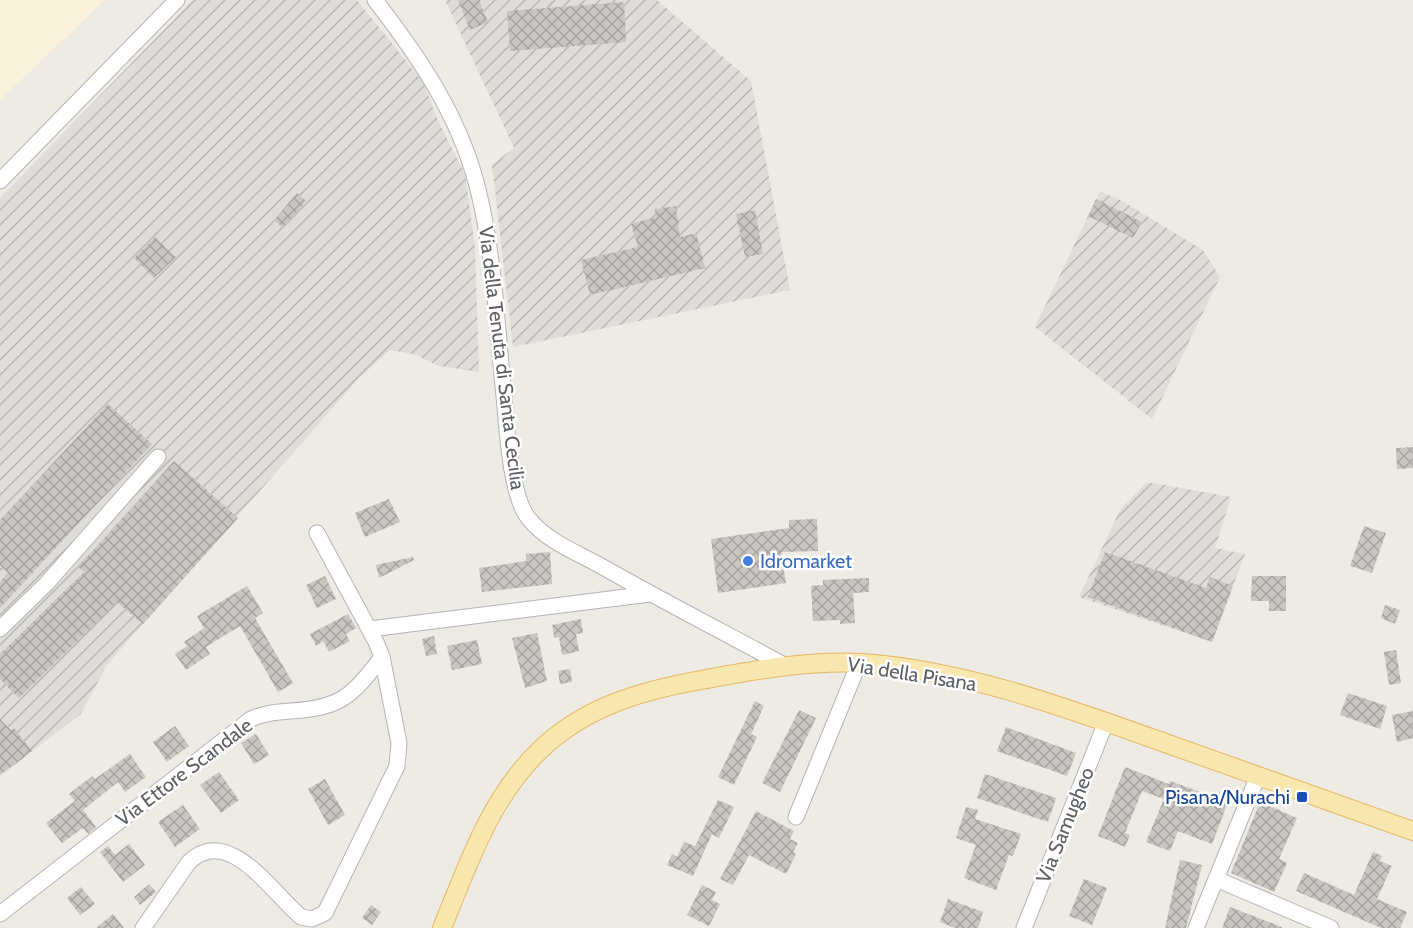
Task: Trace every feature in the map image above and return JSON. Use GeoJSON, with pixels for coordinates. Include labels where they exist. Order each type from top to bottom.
{"type":"FeatureCollection","features":[{"type":"Feature","properties":{"kind":"main road","name":"Via della Pisana"},"geometry":{"type":"LineString","coordinates":[[442,928],[469,860],[492,812],[523,768],[561,732],[600,708],[637,694],[784,665],[859,663],[916,670],[993,688],[1106,722],[1413,831]]}},
{"type":"Feature","properties":{"kind":"street"},"geometry":{"type":"LineString","coordinates":[[0,181],[177,0]]}},
{"type":"Feature","properties":{"kind":"street","name":"Via della Tenuta di Santa Cecilia"},"geometry":{"type":"LineString","coordinates":[[375,0],[427,70],[446,101],[476,179],[489,249],[510,450],[521,506],[530,520],[551,539],[784,665]]}},
{"type":"Feature","properties":{"kind":"street"},"geometry":{"type":"LineString","coordinates":[[0,629],[46,584],[158,457]]}},
{"type":"Feature","properties":{"kind":"street"},"geometry":{"type":"LineString","coordinates":[[143,928],[189,862],[198,855],[212,850],[225,851],[239,858],[303,918],[316,918],[325,913],[397,766],[399,743],[382,657],[370,629],[316,533]]}},
{"type":"Feature","properties":{"kind":"street"},"geometry":{"type":"LineString","coordinates":[[370,629],[650,594]]}},
{"type":"Feature","properties":{"kind":"street","name":"Via Ettore Scandale"},"geometry":{"type":"LineString","coordinates":[[0,914],[250,719],[269,713],[315,710],[333,705],[356,688],[382,657]]}},
{"type":"Feature","properties":{"kind":"street"},"geometry":{"type":"LineString","coordinates":[[796,818],[859,663]]}},
{"type":"Feature","properties":{"kind":"street","name":"Via Samugheo"},"geometry":{"type":"LineString","coordinates":[[1024,928],[1106,722]]}},
{"type":"Feature","properties":{"kind":"street"},"geometry":{"type":"LineString","coordinates":[[1196,928],[1258,776]]}},
{"type":"Feature","properties":{"kind":"street"},"geometry":{"type":"LineString","coordinates":[[1216,879],[1328,928]]}},
{"type":"Feature","properties":{"kind":"shaded area"},"geometry":{"type":"Polygon","coordinates":[[[0,0],[105,0],[0,100],[0,0]]]}},
{"type":"Feature","properties":{"kind":"shaded area"},"geometry":{"type":"Polygon","coordinates":[[[193,0],[357,0],[423,82],[439,123],[465,174],[475,248],[479,372],[439,366],[413,354],[390,350],[359,378],[107,665],[81,714],[0,776],[0,198],[193,0]]]}},
{"type":"Feature","properties":{"kind":"shaded area"},"geometry":{"type":"Polygon","coordinates":[[[445,0],[657,0],[751,81],[790,290],[513,347],[492,165],[514,148],[445,0]]]}},
{"type":"Feature","properties":{"kind":"shaded area"},"geometry":{"type":"Polygon","coordinates":[[[1100,191],[1122,201],[1203,250],[1220,277],[1152,419],[1035,327],[1100,191]]]}},
{"type":"Feature","properties":{"kind":"shaded area"},"geometry":{"type":"Polygon","coordinates":[[[1147,482],[1231,497],[1215,548],[1245,554],[1212,642],[1079,597],[1120,510],[1147,482]]]}},
{"type":"Feature","properties":{"kind":"building"},"geometry":{"type":"Polygon","coordinates":[[[458,0],[479,0],[488,22],[470,30],[458,0]]]}},
{"type":"Feature","properties":{"kind":"building"},"geometry":{"type":"Polygon","coordinates":[[[624,2],[626,42],[510,51],[507,11],[624,2]]]}},
{"type":"Feature","properties":{"kind":"building"},"geometry":{"type":"Polygon","coordinates":[[[297,193],[306,201],[283,228],[274,220],[297,193]]]}},
{"type":"Feature","properties":{"kind":"building"},"geometry":{"type":"Polygon","coordinates":[[[1096,199],[1142,222],[1133,238],[1088,216],[1096,199]]]}},
{"type":"Feature","properties":{"kind":"building"},"geometry":{"type":"Polygon","coordinates":[[[676,206],[680,237],[696,233],[705,268],[590,295],[581,260],[638,247],[631,224],[656,217],[655,209],[676,206]]]}},
{"type":"Feature","properties":{"kind":"building"},"geometry":{"type":"Polygon","coordinates":[[[755,210],[763,254],[745,257],[736,214],[755,210]]]}},
{"type":"Feature","properties":{"kind":"building"},"geometry":{"type":"Polygon","coordinates":[[[155,237],[176,257],[154,278],[134,258],[155,237]]]}},
{"type":"Feature","properties":{"kind":"building"},"geometry":{"type":"Polygon","coordinates":[[[108,404],[152,444],[0,608],[0,582],[8,573],[0,565],[0,520],[108,404]]]}},
{"type":"Feature","properties":{"kind":"building"},"geometry":{"type":"Polygon","coordinates":[[[1413,447],[1413,468],[1397,469],[1396,448],[1413,447]]]}},
{"type":"Feature","properties":{"kind":"building"},"geometry":{"type":"Polygon","coordinates":[[[174,461],[238,518],[143,624],[117,602],[19,698],[0,679],[0,654],[84,572],[78,567],[174,461]]]}},
{"type":"Feature","properties":{"kind":"building"},"geometry":{"type":"Polygon","coordinates":[[[389,499],[400,522],[365,537],[355,513],[389,499]]]}},
{"type":"Feature","properties":{"kind":"building","name":"Idromarket"},"geometry":{"type":"Polygon","coordinates":[[[817,519],[818,551],[781,552],[786,583],[718,593],[711,539],[789,528],[789,520],[817,519]]]}},
{"type":"Feature","properties":{"kind":"building"},"geometry":{"type":"Polygon","coordinates":[[[1364,526],[1386,533],[1372,573],[1350,566],[1364,526]]]}},
{"type":"Feature","properties":{"kind":"building"},"geometry":{"type":"Polygon","coordinates":[[[550,552],[552,584],[482,592],[479,568],[526,561],[526,554],[550,552]]]}},
{"type":"Feature","properties":{"kind":"building"},"geometry":{"type":"Polygon","coordinates":[[[1105,552],[1206,588],[1210,577],[1233,586],[1212,642],[1088,597],[1105,552]]]}},
{"type":"Feature","properties":{"kind":"building"},"geometry":{"type":"Polygon","coordinates":[[[413,557],[414,560],[379,578],[376,565],[413,557]]]}},
{"type":"Feature","properties":{"kind":"building"},"geometry":{"type":"Polygon","coordinates":[[[325,576],[336,599],[317,608],[306,585],[325,576]]]}},
{"type":"Feature","properties":{"kind":"building"},"geometry":{"type":"Polygon","coordinates":[[[1252,576],[1286,576],[1286,611],[1269,611],[1269,601],[1251,601],[1252,576]]]}},
{"type":"Feature","properties":{"kind":"building"},"geometry":{"type":"Polygon","coordinates":[[[869,578],[869,592],[853,593],[855,623],[840,624],[840,620],[813,621],[811,586],[823,585],[823,580],[869,578]]]}},
{"type":"Feature","properties":{"kind":"building"},"geometry":{"type":"Polygon","coordinates":[[[247,586],[263,613],[255,618],[293,683],[278,692],[240,626],[206,647],[210,654],[186,670],[175,654],[187,646],[184,642],[204,628],[197,616],[247,586]]]}},
{"type":"Feature","properties":{"kind":"building"},"geometry":{"type":"Polygon","coordinates":[[[1385,605],[1400,610],[1395,624],[1381,618],[1385,605]]]}},
{"type":"Feature","properties":{"kind":"building"},"geometry":{"type":"Polygon","coordinates":[[[348,614],[356,628],[346,634],[350,641],[329,652],[323,641],[316,646],[310,634],[348,614]]]}},
{"type":"Feature","properties":{"kind":"building"},"geometry":{"type":"Polygon","coordinates":[[[581,619],[583,633],[576,634],[579,651],[562,655],[559,637],[554,638],[552,625],[581,619]]]}},
{"type":"Feature","properties":{"kind":"building"},"geometry":{"type":"Polygon","coordinates":[[[537,633],[547,681],[525,688],[512,638],[537,633]]]}},
{"type":"Feature","properties":{"kind":"building"},"geometry":{"type":"Polygon","coordinates":[[[434,636],[437,654],[426,656],[422,639],[434,636]]]}},
{"type":"Feature","properties":{"kind":"building"},"geometry":{"type":"Polygon","coordinates":[[[477,640],[482,664],[452,670],[447,646],[477,640]]]}},
{"type":"Feature","properties":{"kind":"building"},"geometry":{"type":"Polygon","coordinates":[[[1396,650],[1401,683],[1389,685],[1384,652],[1396,650]]]}},
{"type":"Feature","properties":{"kind":"building"},"geometry":{"type":"Polygon","coordinates":[[[570,669],[572,682],[560,684],[558,671],[570,669]]]}},
{"type":"Feature","properties":{"kind":"building"},"geometry":{"type":"Polygon","coordinates":[[[1348,693],[1387,706],[1380,729],[1340,715],[1348,693]]]}},
{"type":"Feature","properties":{"kind":"building"},"geometry":{"type":"Polygon","coordinates":[[[755,701],[764,706],[751,734],[757,737],[734,785],[718,777],[755,701]]]}},
{"type":"Feature","properties":{"kind":"building"},"geometry":{"type":"Polygon","coordinates":[[[799,710],[816,718],[780,792],[762,783],[799,710]]]}},
{"type":"Feature","properties":{"kind":"building"},"geometry":{"type":"Polygon","coordinates":[[[1413,711],[1413,738],[1397,742],[1392,715],[1413,711]]]}},
{"type":"Feature","properties":{"kind":"building"},"geometry":{"type":"Polygon","coordinates":[[[0,719],[11,730],[14,728],[32,751],[0,775],[0,719]]]}},
{"type":"Feature","properties":{"kind":"building"},"geometry":{"type":"Polygon","coordinates":[[[175,726],[189,746],[167,762],[153,742],[175,726]]]}},
{"type":"Feature","properties":{"kind":"building"},"geometry":{"type":"Polygon","coordinates":[[[1006,727],[1076,753],[1067,776],[997,751],[1006,727]]]}},
{"type":"Feature","properties":{"kind":"building"},"geometry":{"type":"Polygon","coordinates":[[[256,734],[269,755],[254,764],[241,743],[256,734]]]}},
{"type":"Feature","properties":{"kind":"building"},"geometry":{"type":"Polygon","coordinates":[[[130,754],[146,777],[125,792],[118,782],[83,810],[96,827],[88,834],[83,828],[62,843],[46,823],[75,801],[69,794],[92,776],[95,779],[130,754]]]}},
{"type":"Feature","properties":{"kind":"building"},"geometry":{"type":"Polygon","coordinates":[[[1125,767],[1169,784],[1170,781],[1211,796],[1213,791],[1230,797],[1212,844],[1178,831],[1170,851],[1146,842],[1164,799],[1142,791],[1125,833],[1130,835],[1125,847],[1098,836],[1125,767]]]}},
{"type":"Feature","properties":{"kind":"building"},"geometry":{"type":"Polygon","coordinates":[[[219,772],[239,800],[221,813],[200,785],[219,772]]]}},
{"type":"Feature","properties":{"kind":"building"},"geometry":{"type":"Polygon","coordinates":[[[985,774],[1056,798],[1048,822],[977,798],[985,774]]]}},
{"type":"Feature","properties":{"kind":"building"},"geometry":{"type":"Polygon","coordinates":[[[325,779],[345,815],[328,825],[308,789],[325,779]]]}},
{"type":"Feature","properties":{"kind":"building"},"geometry":{"type":"Polygon","coordinates":[[[718,800],[734,807],[719,838],[712,834],[693,876],[667,865],[672,854],[677,857],[684,842],[695,846],[718,800]]]}},
{"type":"Feature","properties":{"kind":"building"},"geometry":{"type":"Polygon","coordinates":[[[1260,802],[1297,818],[1279,859],[1287,863],[1274,892],[1231,873],[1260,802]]]}},
{"type":"Feature","properties":{"kind":"building"},"geometry":{"type":"Polygon","coordinates":[[[183,805],[200,829],[175,847],[158,822],[183,805]]]}},
{"type":"Feature","properties":{"kind":"building"},"geometry":{"type":"Polygon","coordinates":[[[966,807],[978,810],[975,819],[1021,834],[1013,856],[1009,855],[996,890],[964,878],[976,845],[956,838],[966,807]]]}},
{"type":"Feature","properties":{"kind":"building"},"geometry":{"type":"Polygon","coordinates":[[[756,811],[794,831],[790,839],[798,843],[793,852],[796,854],[786,874],[749,855],[733,885],[720,879],[756,811]]]}},
{"type":"Feature","properties":{"kind":"building"},"geometry":{"type":"Polygon","coordinates":[[[129,844],[145,865],[123,882],[100,852],[108,846],[115,855],[129,844]]]}},
{"type":"Feature","properties":{"kind":"building"},"geometry":{"type":"Polygon","coordinates":[[[1373,852],[1382,856],[1380,861],[1392,866],[1377,899],[1407,912],[1400,928],[1381,928],[1296,891],[1304,873],[1354,895],[1373,852]]]}},
{"type":"Feature","properties":{"kind":"building"},"geometry":{"type":"Polygon","coordinates":[[[1180,860],[1202,865],[1186,928],[1165,928],[1180,860]]]}},
{"type":"Feature","properties":{"kind":"building"},"geometry":{"type":"Polygon","coordinates":[[[1084,879],[1107,888],[1092,925],[1069,916],[1084,879]]]}},
{"type":"Feature","properties":{"kind":"building"},"geometry":{"type":"Polygon","coordinates":[[[149,884],[156,892],[140,905],[134,897],[149,884]]]}},
{"type":"Feature","properties":{"kind":"building"},"geometry":{"type":"Polygon","coordinates":[[[702,885],[716,892],[712,900],[720,904],[709,926],[687,915],[702,885]]]}},
{"type":"Feature","properties":{"kind":"building"},"geometry":{"type":"Polygon","coordinates":[[[81,887],[95,904],[80,915],[67,898],[81,887]]]}},
{"type":"Feature","properties":{"kind":"building"},"geometry":{"type":"Polygon","coordinates":[[[948,899],[983,912],[978,928],[955,928],[940,922],[948,899]]]}},
{"type":"Feature","properties":{"kind":"building"},"geometry":{"type":"Polygon","coordinates":[[[371,905],[381,912],[372,925],[362,918],[371,905]]]}},
{"type":"Feature","properties":{"kind":"building"},"geometry":{"type":"Polygon","coordinates":[[[1230,907],[1282,927],[1282,928],[1222,928],[1230,907]]]}},
{"type":"Feature","properties":{"kind":"building"},"geometry":{"type":"Polygon","coordinates":[[[113,914],[124,928],[96,928],[113,914]]]}},
{"type":"Feature","properties":{"kind":"place","name":"Idromarket"},"geometry":{"type":"Point","coordinates":[748,561]}},
{"type":"Feature","properties":{"kind":"place","name":"Pisana/Nurachi"},"geometry":{"type":"Point","coordinates":[1302,797]}}]}
